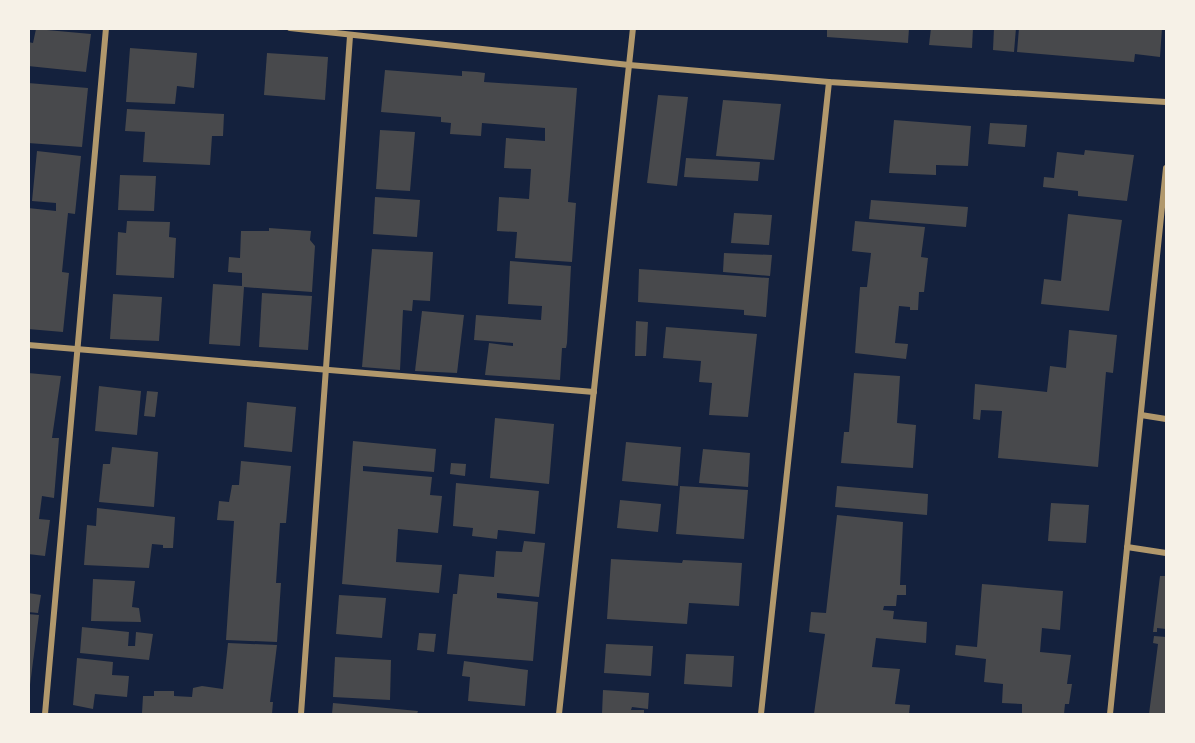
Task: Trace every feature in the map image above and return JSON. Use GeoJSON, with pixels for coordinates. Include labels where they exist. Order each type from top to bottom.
{"type":"FeatureCollection","features":[{"type":"Feature","properties":{"kind":"street"},"geometry":{"type":"LineString","coordinates":[[45,714],[106,28]]}},
{"type":"Feature","properties":{"kind":"street"},"geometry":{"type":"LineString","coordinates":[[290,28],[629,65],[829,82],[1167,102]]}},
{"type":"Feature","properties":{"kind":"street"},"geometry":{"type":"LineString","coordinates":[[559,714],[633,28]]}},
{"type":"Feature","properties":{"kind":"street"},"geometry":{"type":"LineString","coordinates":[[301,714],[350,36]]}},
{"type":"Feature","properties":{"kind":"street"},"geometry":{"type":"LineString","coordinates":[[761,714],[829,82]]}},
{"type":"Feature","properties":{"kind":"street"},"geometry":{"type":"LineString","coordinates":[[1110,714],[1167,168]]}},
{"type":"Feature","properties":{"kind":"street"},"geometry":{"type":"LineString","coordinates":[[28,345],[594,392]]}},
{"type":"Feature","properties":{"kind":"street"},"geometry":{"type":"LineString","coordinates":[[1141,415],[1167,419]]}},
{"type":"Feature","properties":{"kind":"street"},"geometry":{"type":"LineString","coordinates":[[1127,547],[1167,553]]}},
{"type":"Feature","properties":{"kind":"building"},"geometry":{"type":"Polygon","coordinates":[[[827,28],[909,28],[908,43],[827,37],[827,28]]]}},
{"type":"Feature","properties":{"kind":"building"},"geometry":{"type":"Polygon","coordinates":[[[931,28],[973,28],[972,48],[929,45],[931,28]]]}},
{"type":"Feature","properties":{"kind":"building"},"geometry":{"type":"Polygon","coordinates":[[[994,28],[1016,28],[1014,52],[993,50],[994,28]]]}},
{"type":"Feature","properties":{"kind":"building"},"geometry":{"type":"Polygon","coordinates":[[[1019,28],[1162,28],[1160,57],[1135,54],[1134,62],[1017,52],[1019,28]]]}},
{"type":"Feature","properties":{"kind":"building"},"geometry":{"type":"Polygon","coordinates":[[[36,29],[91,34],[86,72],[28,66],[28,42],[33,43],[36,29]]]}},
{"type":"Feature","properties":{"kind":"building"},"geometry":{"type":"Polygon","coordinates":[[[130,48],[197,53],[194,88],[177,86],[175,104],[126,102],[130,48]]]}},
{"type":"Feature","properties":{"kind":"building"},"geometry":{"type":"Polygon","coordinates":[[[267,53],[328,57],[325,100],[264,95],[267,53]]]}},
{"type":"Feature","properties":{"kind":"building"},"geometry":{"type":"Polygon","coordinates":[[[385,70],[462,76],[462,71],[477,72],[485,73],[484,82],[577,88],[568,202],[576,203],[572,262],[515,258],[517,232],[497,231],[499,197],[529,199],[531,169],[504,168],[506,138],[545,141],[545,128],[482,123],[481,136],[450,134],[451,123],[441,122],[441,117],[381,112],[385,70]]]}},
{"type":"Feature","properties":{"kind":"building"},"geometry":{"type":"Polygon","coordinates":[[[28,83],[88,88],[82,147],[28,143],[28,83]]]}},
{"type":"Feature","properties":{"kind":"building"},"geometry":{"type":"Polygon","coordinates":[[[658,95],[688,97],[677,186],[647,183],[658,95]]]}},
{"type":"Feature","properties":{"kind":"building"},"geometry":{"type":"Polygon","coordinates":[[[723,100],[781,104],[774,160],[716,156],[723,100]]]}},
{"type":"Feature","properties":{"kind":"building"},"geometry":{"type":"Polygon","coordinates":[[[127,109],[224,114],[223,136],[212,136],[210,165],[143,162],[145,132],[125,131],[127,109]]]}},
{"type":"Feature","properties":{"kind":"building"},"geometry":{"type":"Polygon","coordinates":[[[894,120],[971,126],[968,166],[936,165],[936,175],[889,173],[894,120]]]}},
{"type":"Feature","properties":{"kind":"building"},"geometry":{"type":"Polygon","coordinates":[[[990,123],[1027,125],[1025,147],[988,144],[990,123]]]}},
{"type":"Feature","properties":{"kind":"building"},"geometry":{"type":"Polygon","coordinates":[[[380,130],[415,132],[410,191],[376,189],[380,130]]]}},
{"type":"Feature","properties":{"kind":"building"},"geometry":{"type":"Polygon","coordinates":[[[1085,150],[1134,155],[1127,201],[1078,196],[1078,191],[1043,187],[1044,177],[1054,178],[1057,152],[1084,155],[1085,150]]]}},
{"type":"Feature","properties":{"kind":"building"},"geometry":{"type":"Polygon","coordinates":[[[37,151],[81,156],[75,214],[68,213],[65,242],[62,272],[69,273],[63,332],[28,329],[28,208],[56,211],[56,203],[32,201],[37,151]]]}},
{"type":"Feature","properties":{"kind":"building"},"geometry":{"type":"Polygon","coordinates":[[[686,158],[760,162],[758,181],[684,177],[686,158]]]}},
{"type":"Feature","properties":{"kind":"building"},"geometry":{"type":"Polygon","coordinates":[[[120,175],[156,176],[154,211],[118,210],[120,175]]]}},
{"type":"Feature","properties":{"kind":"building"},"geometry":{"type":"Polygon","coordinates":[[[375,197],[420,200],[417,237],[373,234],[375,197]]]}},
{"type":"Feature","properties":{"kind":"building"},"geometry":{"type":"Polygon","coordinates":[[[871,200],[968,207],[966,227],[869,219],[871,200]]]}},
{"type":"Feature","properties":{"kind":"building"},"geometry":{"type":"Polygon","coordinates":[[[734,213],[772,215],[769,245],[731,243],[734,213]]]}},
{"type":"Feature","properties":{"kind":"building"},"geometry":{"type":"Polygon","coordinates":[[[1068,214],[1122,220],[1109,311],[1041,304],[1044,279],[1061,281],[1068,214]]]}},
{"type":"Feature","properties":{"kind":"building"},"geometry":{"type":"Polygon","coordinates":[[[127,221],[170,222],[169,237],[176,238],[174,278],[116,275],[118,232],[126,233],[127,221]]]}},
{"type":"Feature","properties":{"kind":"building"},"geometry":{"type":"Polygon","coordinates":[[[855,221],[925,227],[921,257],[928,258],[924,292],[919,292],[918,310],[899,306],[895,343],[908,344],[906,359],[855,353],[860,287],[867,287],[871,253],[852,251],[855,221]]]}},
{"type":"Feature","properties":{"kind":"building"},"geometry":{"type":"Polygon","coordinates":[[[269,228],[311,231],[310,240],[315,246],[312,292],[244,287],[240,346],[209,344],[213,284],[242,286],[242,273],[228,272],[229,257],[240,258],[241,231],[269,231],[269,228]]]}},
{"type":"Feature","properties":{"kind":"building"},"geometry":{"type":"Polygon","coordinates":[[[372,249],[433,252],[430,301],[413,300],[412,311],[403,310],[400,370],[362,367],[372,249]]]}},
{"type":"Feature","properties":{"kind":"building"},"geometry":{"type":"Polygon","coordinates":[[[724,253],[772,255],[770,276],[723,272],[724,253]]]}},
{"type":"Feature","properties":{"kind":"building"},"geometry":{"type":"Polygon","coordinates":[[[510,261],[571,266],[567,343],[566,348],[562,348],[560,380],[485,375],[489,343],[513,346],[513,343],[474,340],[476,315],[541,320],[542,306],[508,304],[510,261]]]}},
{"type":"Feature","properties":{"kind":"building"},"geometry":{"type":"Polygon","coordinates":[[[639,269],[769,278],[766,317],[744,315],[744,310],[638,302],[639,269]]]}},
{"type":"Feature","properties":{"kind":"building"},"geometry":{"type":"Polygon","coordinates":[[[262,293],[312,296],[308,350],[259,347],[262,293]]]}},
{"type":"Feature","properties":{"kind":"building"},"geometry":{"type":"Polygon","coordinates":[[[113,294],[162,297],[159,341],[110,339],[113,294]]]}},
{"type":"Feature","properties":{"kind":"building"},"geometry":{"type":"Polygon","coordinates":[[[422,311],[464,315],[457,373],[415,371],[422,311]]]}},
{"type":"Feature","properties":{"kind":"building"},"geometry":{"type":"Polygon","coordinates":[[[636,321],[648,322],[646,356],[635,356],[636,321]]]}},
{"type":"Feature","properties":{"kind":"building"},"geometry":{"type":"Polygon","coordinates":[[[666,327],[757,334],[748,417],[709,415],[712,383],[699,382],[701,361],[663,358],[666,327]]]}},
{"type":"Feature","properties":{"kind":"building"},"geometry":{"type":"Polygon","coordinates":[[[1069,330],[1117,335],[1113,373],[1106,372],[1098,467],[998,458],[1002,411],[981,410],[980,420],[973,419],[975,384],[1047,392],[1050,366],[1066,368],[1069,330]]]}},
{"type":"Feature","properties":{"kind":"building"},"geometry":{"type":"Polygon","coordinates":[[[28,373],[61,376],[52,438],[59,438],[54,498],[42,496],[39,519],[50,520],[45,556],[28,554],[28,373]]]}},
{"type":"Feature","properties":{"kind":"building"},"geometry":{"type":"Polygon","coordinates":[[[854,373],[900,376],[897,423],[916,425],[913,468],[841,463],[844,432],[849,432],[854,373]]]}},
{"type":"Feature","properties":{"kind":"building"},"geometry":{"type":"Polygon","coordinates":[[[99,386],[141,391],[137,435],[95,431],[99,386]]]}},
{"type":"Feature","properties":{"kind":"building"},"geometry":{"type":"Polygon","coordinates":[[[147,391],[158,392],[155,417],[144,416],[147,391]]]}},
{"type":"Feature","properties":{"kind":"building"},"geometry":{"type":"Polygon","coordinates":[[[247,402],[296,407],[292,452],[244,447],[247,402]]]}},
{"type":"Feature","properties":{"kind":"building"},"geometry":{"type":"Polygon","coordinates":[[[495,418],[554,424],[549,484],[490,478],[495,418]]]}},
{"type":"Feature","properties":{"kind":"building"},"geometry":{"type":"Polygon","coordinates":[[[353,441],[436,449],[434,472],[363,466],[363,471],[432,477],[430,495],[442,496],[438,533],[398,529],[396,562],[442,565],[439,593],[342,584],[353,441]]]}},
{"type":"Feature","properties":{"kind":"building"},"geometry":{"type":"Polygon","coordinates":[[[626,442],[681,447],[678,486],[622,481],[626,442]]]}},
{"type":"Feature","properties":{"kind":"building"},"geometry":{"type":"Polygon","coordinates":[[[112,447],[158,452],[154,507],[99,502],[103,464],[110,464],[112,447]]]}},
{"type":"Feature","properties":{"kind":"building"},"geometry":{"type":"Polygon","coordinates":[[[703,449],[750,453],[748,487],[699,483],[703,449]]]}},
{"type":"Feature","properties":{"kind":"building"},"geometry":{"type":"Polygon","coordinates":[[[241,461],[291,466],[286,523],[280,523],[276,583],[281,583],[277,642],[226,640],[234,521],[217,520],[219,501],[229,502],[232,485],[239,485],[241,461]]]}},
{"type":"Feature","properties":{"kind":"building"},"geometry":{"type":"Polygon","coordinates":[[[451,463],[466,464],[465,476],[450,474],[451,463]]]}},
{"type":"Feature","properties":{"kind":"building"},"geometry":{"type":"Polygon","coordinates":[[[456,483],[539,491],[535,534],[498,530],[497,539],[472,536],[473,528],[453,526],[456,483]]]}},
{"type":"Feature","properties":{"kind":"building"},"geometry":{"type":"Polygon","coordinates":[[[680,486],[748,490],[744,539],[676,534],[680,486]]]}},
{"type":"Feature","properties":{"kind":"building"},"geometry":{"type":"Polygon","coordinates":[[[837,486],[928,494],[927,515],[835,507],[837,486]]]}},
{"type":"Feature","properties":{"kind":"building"},"geometry":{"type":"Polygon","coordinates":[[[620,500],[661,504],[658,532],[617,528],[620,500]]]}},
{"type":"Feature","properties":{"kind":"building"},"geometry":{"type":"Polygon","coordinates":[[[1051,503],[1089,505],[1086,543],[1048,541],[1051,503]]]}},
{"type":"Feature","properties":{"kind":"building"},"geometry":{"type":"Polygon","coordinates":[[[97,508],[175,517],[173,548],[163,548],[163,545],[152,544],[149,568],[84,565],[87,525],[96,526],[97,508]]]}},
{"type":"Feature","properties":{"kind":"building"},"geometry":{"type":"Polygon","coordinates":[[[837,515],[903,522],[900,585],[906,585],[906,595],[897,595],[896,606],[884,606],[883,610],[894,611],[893,619],[927,622],[926,643],[876,638],[872,667],[900,669],[895,704],[910,705],[909,714],[814,714],[825,634],[809,632],[811,612],[826,613],[837,515]]]}},
{"type":"Feature","properties":{"kind":"building"},"geometry":{"type":"Polygon","coordinates":[[[524,541],[545,543],[539,597],[497,593],[497,598],[538,602],[533,661],[447,654],[453,594],[457,594],[459,574],[494,577],[496,551],[522,552],[524,541]]]}},
{"type":"Feature","properties":{"kind":"building"},"geometry":{"type":"Polygon","coordinates":[[[611,559],[682,563],[683,560],[742,563],[739,606],[689,603],[687,624],[607,619],[611,559]]]}},
{"type":"Feature","properties":{"kind":"building"},"geometry":{"type":"Polygon","coordinates":[[[1160,576],[1166,576],[1166,629],[1157,628],[1157,632],[1153,632],[1160,576]]]}},
{"type":"Feature","properties":{"kind":"building"},"geometry":{"type":"Polygon","coordinates":[[[93,579],[135,581],[132,607],[139,608],[141,622],[91,621],[93,579]]]}},
{"type":"Feature","properties":{"kind":"building"},"geometry":{"type":"Polygon","coordinates":[[[982,584],[1063,591],[1060,630],[1042,628],[1040,652],[1071,655],[1067,684],[1072,684],[1069,704],[1065,704],[1064,714],[1022,714],[1022,704],[1002,703],[1003,684],[984,682],[986,659],[955,655],[956,645],[977,647],[982,584]]]}},
{"type":"Feature","properties":{"kind":"building"},"geometry":{"type":"Polygon","coordinates":[[[28,593],[41,595],[38,613],[28,612],[28,593]]]}},
{"type":"Feature","properties":{"kind":"building"},"geometry":{"type":"Polygon","coordinates":[[[339,595],[386,598],[382,638],[336,634],[339,595]]]}},
{"type":"Feature","properties":{"kind":"building"},"geometry":{"type":"Polygon","coordinates":[[[28,614],[39,615],[30,685],[28,685],[28,614]]]}},
{"type":"Feature","properties":{"kind":"building"},"geometry":{"type":"Polygon","coordinates":[[[82,627],[129,632],[128,646],[135,646],[136,632],[153,634],[149,660],[80,653],[82,627]]]}},
{"type":"Feature","properties":{"kind":"building"},"geometry":{"type":"Polygon","coordinates":[[[419,633],[436,634],[434,652],[417,650],[419,633]]]}},
{"type":"Feature","properties":{"kind":"building"},"geometry":{"type":"Polygon","coordinates":[[[1154,636],[1166,637],[1166,714],[1149,714],[1158,644],[1153,643],[1154,636]]]}},
{"type":"Feature","properties":{"kind":"building"},"geometry":{"type":"Polygon","coordinates":[[[228,643],[277,645],[270,702],[273,702],[272,714],[142,713],[143,696],[154,696],[154,691],[174,691],[174,696],[192,697],[193,688],[202,686],[223,689],[228,643]]]}},
{"type":"Feature","properties":{"kind":"building"},"geometry":{"type":"Polygon","coordinates":[[[606,644],[653,646],[651,676],[604,673],[606,644]]]}},
{"type":"Feature","properties":{"kind":"building"},"geometry":{"type":"Polygon","coordinates":[[[686,654],[734,656],[732,687],[684,684],[686,654]]]}},
{"type":"Feature","properties":{"kind":"building"},"geometry":{"type":"Polygon","coordinates":[[[335,657],[391,660],[390,700],[333,697],[335,657]]]}},
{"type":"Feature","properties":{"kind":"building"},"geometry":{"type":"Polygon","coordinates":[[[77,658],[113,662],[112,675],[129,676],[127,697],[95,694],[93,709],[73,705],[77,658]]]}},
{"type":"Feature","properties":{"kind":"building"},"geometry":{"type":"Polygon","coordinates":[[[464,661],[528,670],[525,706],[468,701],[470,677],[462,676],[464,661]]]}},
{"type":"Feature","properties":{"kind":"building"},"geometry":{"type":"Polygon","coordinates":[[[603,690],[649,693],[648,709],[632,707],[631,710],[644,710],[644,714],[602,714],[603,690]]]}},
{"type":"Feature","properties":{"kind":"building"},"geometry":{"type":"Polygon","coordinates":[[[333,703],[418,711],[417,714],[332,714],[333,703]]]}}]}
